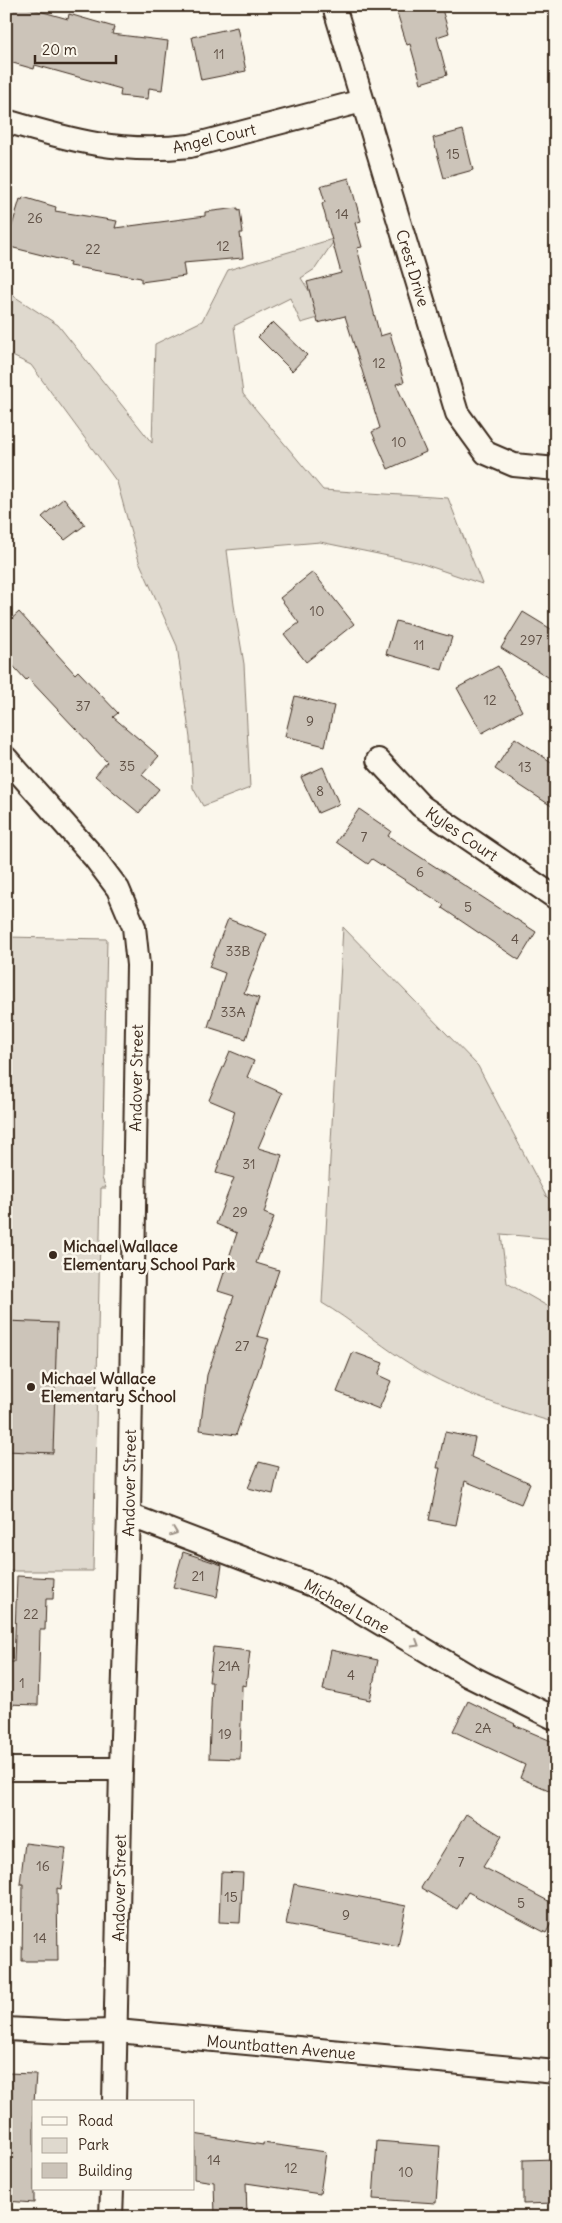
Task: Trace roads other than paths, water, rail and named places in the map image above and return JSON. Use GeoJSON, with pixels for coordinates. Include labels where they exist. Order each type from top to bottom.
{"type":"FeatureCollection","features":[{"type":"Feature","properties":{"kind":"street","name":"Crest Drive"},"geometry":{"type":"LineString","coordinates":[[334,6],[457,413],[486,452],[514,465],[556,469]]}},
{"type":"Feature","properties":{"kind":"street","name":"Angel Court"},"geometry":{"type":"LineString","coordinates":[[6,121],[76,141],[121,149],[168,149],[190,146],[362,101]]}},
{"type":"Feature","properties":{"kind":"street","name":"Andover Street"},"geometry":{"type":"LineString","coordinates":[[6,758],[118,889],[134,927],[138,965],[129,1514],[121,1768],[114,2100]]}},
{"type":"Feature","properties":{"kind":"street","name":"Kyles Court"},"geometry":{"type":"LineString","coordinates":[[378,760],[421,806],[556,898]]}},
{"type":"Feature","properties":{"kind":"street","name":"Michael Lane"},"geometry":{"type":"LineString","coordinates":[[129,1514],[323,1589],[468,1676],[556,1719]]}},
{"type":"Feature","properties":{"kind":"street"},"geometry":{"type":"LineString","coordinates":[[6,1769],[121,1768]]}},
{"type":"Feature","properties":{"kind":"street","name":"Mountbatten Avenue"},"geometry":{"type":"LineString","coordinates":[[6,2029],[65,2032],[116,2031],[556,2072]]}},
{"type":"Feature","properties":{"kind":"street"},"geometry":{"type":"LineString","coordinates":[[111,2217],[112,2190]]}},
{"type":"Feature","properties":{"kind":"place","name":"Michael Wallace Elementary School Park"},"geometry":{"type":"Point","coordinates":[53,1255]}},
{"type":"Feature","properties":{"kind":"place","name":"Michael Wallace Elementary School"},"geometry":{"type":"Point","coordinates":[31,1387]}}]}
